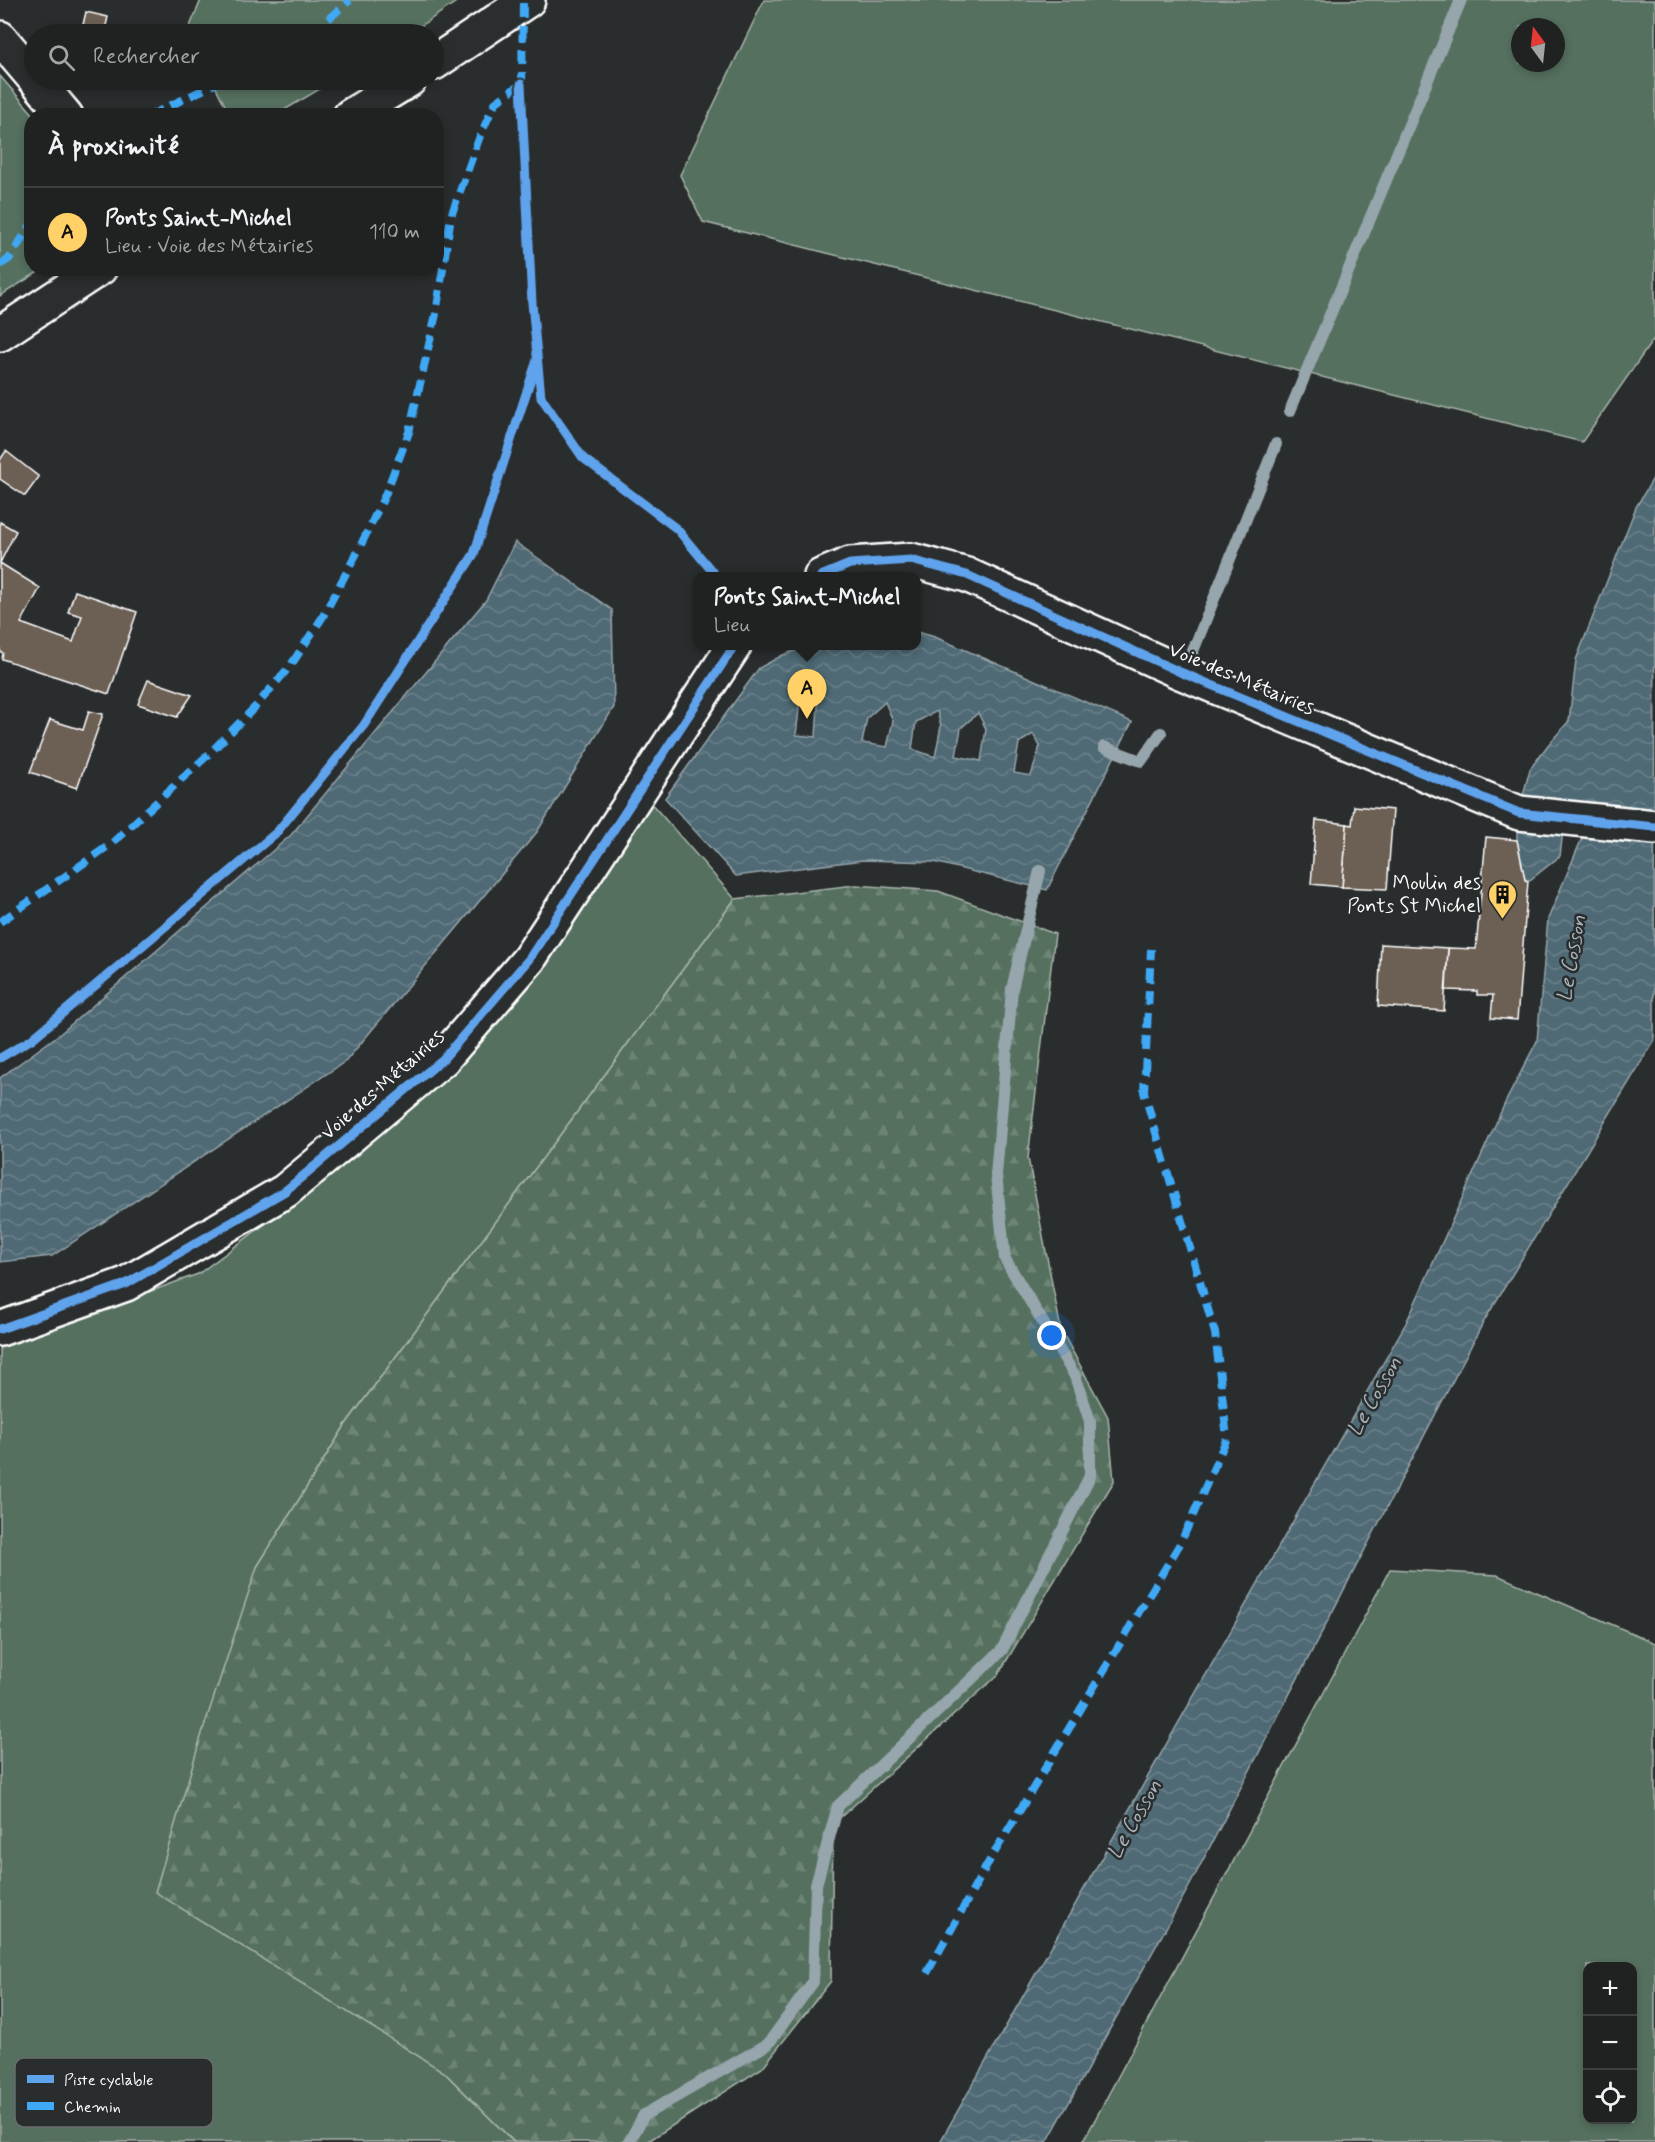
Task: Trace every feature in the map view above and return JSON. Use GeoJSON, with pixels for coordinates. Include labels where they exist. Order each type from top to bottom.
{"type":"FeatureCollection","features":[{"type":"Feature","properties":{"kind":"street"},"geometry":{"type":"LineString","coordinates":[[444,56],[528,0]]}},
{"type":"Feature","properties":{"kind":"street"},"geometry":{"type":"LineString","coordinates":[[0,38],[24,66]]}},
{"type":"Feature","properties":{"kind":"street"},"geometry":{"type":"LineString","coordinates":[[44,90],[59,108]]}},
{"type":"Feature","properties":{"kind":"street"},"geometry":{"type":"LineString","coordinates":[[363,108],[393,90]]}},
{"type":"Feature","properties":{"kind":"street"},"geometry":{"type":"LineString","coordinates":[[0,334],[88,276]]}},
{"type":"Feature","properties":{"kind":"street","name":"Voie des Métairies"},"geometry":{"type":"LineString","coordinates":[[831,572],[850,564],[911,560],[967,575],[1190,676],[1519,813],[1655,827]]}},
{"type":"Feature","properties":{"kind":"street","name":"Voie des Métairies"},"geometry":{"type":"LineString","coordinates":[[0,1329],[126,1284],[285,1191],[443,1059],[529,959],[731,650]]}},
{"type":"Feature","properties":{"kind":"green space"},"geometry":{"type":"Polygon","coordinates":[[[201,0],[459,0],[424,24],[191,24],[201,0]]]}},
{"type":"Feature","properties":{"kind":"green space"},"geometry":{"type":"Polygon","coordinates":[[[764,0],[1655,0],[1655,337],[1582,442],[703,222],[680,175],[764,0]]]}},
{"type":"Feature","properties":{"kind":"green space"},"geometry":{"type":"Polygon","coordinates":[[[0,76],[28,108],[24,108],[24,276],[32,276],[0,296],[0,76]]]}},
{"type":"Feature","properties":{"kind":"green space"},"geometry":{"type":"Polygon","coordinates":[[[217,90],[318,90],[288,108],[226,108],[217,90]]]}},
{"type":"Feature","properties":{"kind":"green space"},"geometry":{"type":"Polygon","coordinates":[[[651,803],[735,899],[346,1424],[257,1567],[444,2072],[514,2142],[0,2142],[0,1346],[198,1274],[359,1154],[522,986],[651,803]]]}},
{"type":"Feature","properties":{"kind":"green space"},"geometry":{"type":"Polygon","coordinates":[[[855,885],[938,891],[1055,934],[1028,1158],[1061,1330],[1108,1417],[1114,1481],[998,1675],[833,1824],[831,1981],[762,2068],[647,2142],[514,2142],[444,2072],[155,1892],[203,1730],[257,1567],[346,1424],[735,899],[855,885]]]}},
{"type":"Feature","properties":{"kind":"green space"},"geometry":{"type":"Polygon","coordinates":[[[1390,1569],[1497,1575],[1655,1643],[1655,2142],[1083,2142],[1390,1569]]]}},
{"type":"Feature","properties":{"kind":"water","name":"Le Cosson"},"geometry":{"type":"Polygon","coordinates":[[[1655,475],[1654,1041],[1484,1321],[1191,1883],[1047,2142],[940,2142],[1406,1323],[1505,1103],[1537,1041],[1548,919],[1582,838],[1586,806],[1566,804],[1560,856],[1530,880],[1525,880],[1517,840],[1522,799],[1530,769],[1569,721],[1576,660],[1636,507],[1655,475]]]}},
{"type":"Feature","properties":{"kind":"water"},"geometry":{"type":"Polygon","coordinates":[[[515,542],[612,610],[614,707],[537,832],[346,1061],[52,1256],[0,1262],[0,1078],[61,1033],[291,835],[486,600],[515,542]]]}},
{"type":"Feature","properties":{"kind":"water"},"geometry":{"type":"Polygon","coordinates":[[[921,633],[935,637],[1132,722],[1047,890],[934,862],[863,860],[736,876],[665,798],[759,668],[796,650],[921,650],[921,633]],[[814,693],[800,701],[796,735],[816,737],[818,704],[814,693]],[[885,702],[867,718],[862,743],[887,747],[893,721],[885,702]],[[937,711],[916,722],[912,749],[935,757],[941,726],[937,711]],[[978,713],[961,728],[956,756],[981,761],[986,729],[978,713]],[[1033,734],[1019,743],[1014,773],[1031,776],[1040,746],[1033,734]]]}},
{"type":"Feature","properties":{"kind":"building"},"geometry":{"type":"Polygon","coordinates":[[[86,12],[108,17],[106,24],[83,24],[86,12]]]}},
{"type":"Feature","properties":{"kind":"building"},"geometry":{"type":"Polygon","coordinates":[[[6,451],[39,477],[25,496],[0,479],[0,460],[6,451]]]}},
{"type":"Feature","properties":{"kind":"building"},"geometry":{"type":"Polygon","coordinates":[[[0,522],[16,531],[0,563],[0,522]]]}},
{"type":"Feature","properties":{"kind":"building"},"geometry":{"type":"Polygon","coordinates":[[[0,563],[40,588],[21,623],[73,642],[82,616],[68,612],[75,591],[137,612],[109,694],[2,659],[3,653],[0,651],[0,563]]]}},
{"type":"Feature","properties":{"kind":"building"},"geometry":{"type":"Polygon","coordinates":[[[148,680],[192,695],[177,717],[138,704],[148,680]]]}},
{"type":"Feature","properties":{"kind":"building"},"geometry":{"type":"Polygon","coordinates":[[[89,711],[103,714],[77,788],[30,772],[50,720],[83,730],[89,711]]]}},
{"type":"Feature","properties":{"kind":"building"},"geometry":{"type":"Polygon","coordinates":[[[1354,806],[1393,810],[1387,889],[1342,887],[1347,824],[1352,825],[1354,806]]]}},
{"type":"Feature","properties":{"kind":"building"},"geometry":{"type":"Polygon","coordinates":[[[1316,820],[1347,824],[1342,887],[1311,884],[1316,820]]]}},
{"type":"Feature","properties":{"kind":"building","name":"Moulin des Ponts St Michel"},"geometry":{"type":"Polygon","coordinates":[[[1486,837],[1517,840],[1525,880],[1528,881],[1517,1020],[1491,1018],[1493,995],[1477,995],[1477,991],[1446,990],[1448,948],[1476,949],[1486,837]]]}},
{"type":"Feature","properties":{"kind":"building"},"geometry":{"type":"Polygon","coordinates":[[[1381,944],[1448,948],[1444,1011],[1378,1006],[1381,944]]]}},
{"type":"Feature","properties":{"kind":"waterway"},"geometry":{"type":"LineString","coordinates":[[1290,411],[1461,0]]}},
{"type":"Feature","properties":{"kind":"waterway"},"geometry":{"type":"LineString","coordinates":[[1193,651],[1276,444]]}},
{"type":"Feature","properties":{"kind":"waterway"},"geometry":{"type":"LineString","coordinates":[[1104,747],[1141,761],[1161,733]]}},
{"type":"Feature","properties":{"kind":"waterway"},"geometry":{"type":"LineString","coordinates":[[629,2142],[644,2115],[768,2044],[813,1982],[816,1885],[838,1806],[1002,1650],[1090,1476],[1090,1421],[1075,1376],[1005,1259],[996,1175],[1012,989],[1040,871]]}},
{"type":"Feature","properties":{"kind":"marked path"},"geometry":{"type":"LineString","coordinates":[[322,24],[350,0]]}},
{"type":"Feature","properties":{"kind":"marked path"},"geometry":{"type":"LineString","coordinates":[[522,87],[523,0]]}},
{"type":"Feature","properties":{"kind":"marked path"},"geometry":{"type":"LineString","coordinates":[[444,262],[451,216],[480,136],[495,103],[521,84]]}},
{"type":"Feature","properties":{"kind":"marked path"},"geometry":{"type":"LineString","coordinates":[[165,108],[202,90]]}},
{"type":"Feature","properties":{"kind":"marked path"},"geometry":{"type":"LineString","coordinates":[[0,265],[9,259],[24,236]]}},
{"type":"Feature","properties":{"kind":"marked path"},"geometry":{"type":"LineString","coordinates":[[0,922],[111,844],[210,753],[256,706],[291,665],[322,618],[385,495],[409,432],[436,314],[442,276]]}},
{"type":"Feature","properties":{"kind":"marked path"},"geometry":{"type":"LineString","coordinates":[[927,1973],[987,1865],[1181,1542],[1227,1438],[1215,1333],[1144,1092],[1151,949]]}},
{"type":"Feature","properties":{"kind":"cycle path"},"geometry":{"type":"LineString","coordinates":[[521,84],[532,303],[541,397],[583,458],[677,529],[713,572]]}},
{"type":"Feature","properties":{"kind":"cycle path"},"geometry":{"type":"LineString","coordinates":[[0,1058],[32,1039],[277,832],[364,725],[474,554],[537,360]]}},
{"type":"Feature","properties":{"kind":"cycle path"},"geometry":{"type":"LineString","coordinates":[[831,572],[850,564],[911,560],[967,575],[1180,672],[1519,813],[1655,827]]}},
{"type":"Feature","properties":{"kind":"cycle path"},"geometry":{"type":"LineString","coordinates":[[0,1329],[126,1284],[285,1191],[443,1059],[529,959],[731,650]]}},
{"type":"Feature","properties":{"kind":"place","name":"Ponts Saint-Michel"},"geometry":{"type":"Point","coordinates":[807,719]}},
{"type":"Feature","properties":{"kind":"place","name":"Moulin des Ponts St Michel"},"geometry":{"type":"Point","coordinates":[1502,920]}}]}
